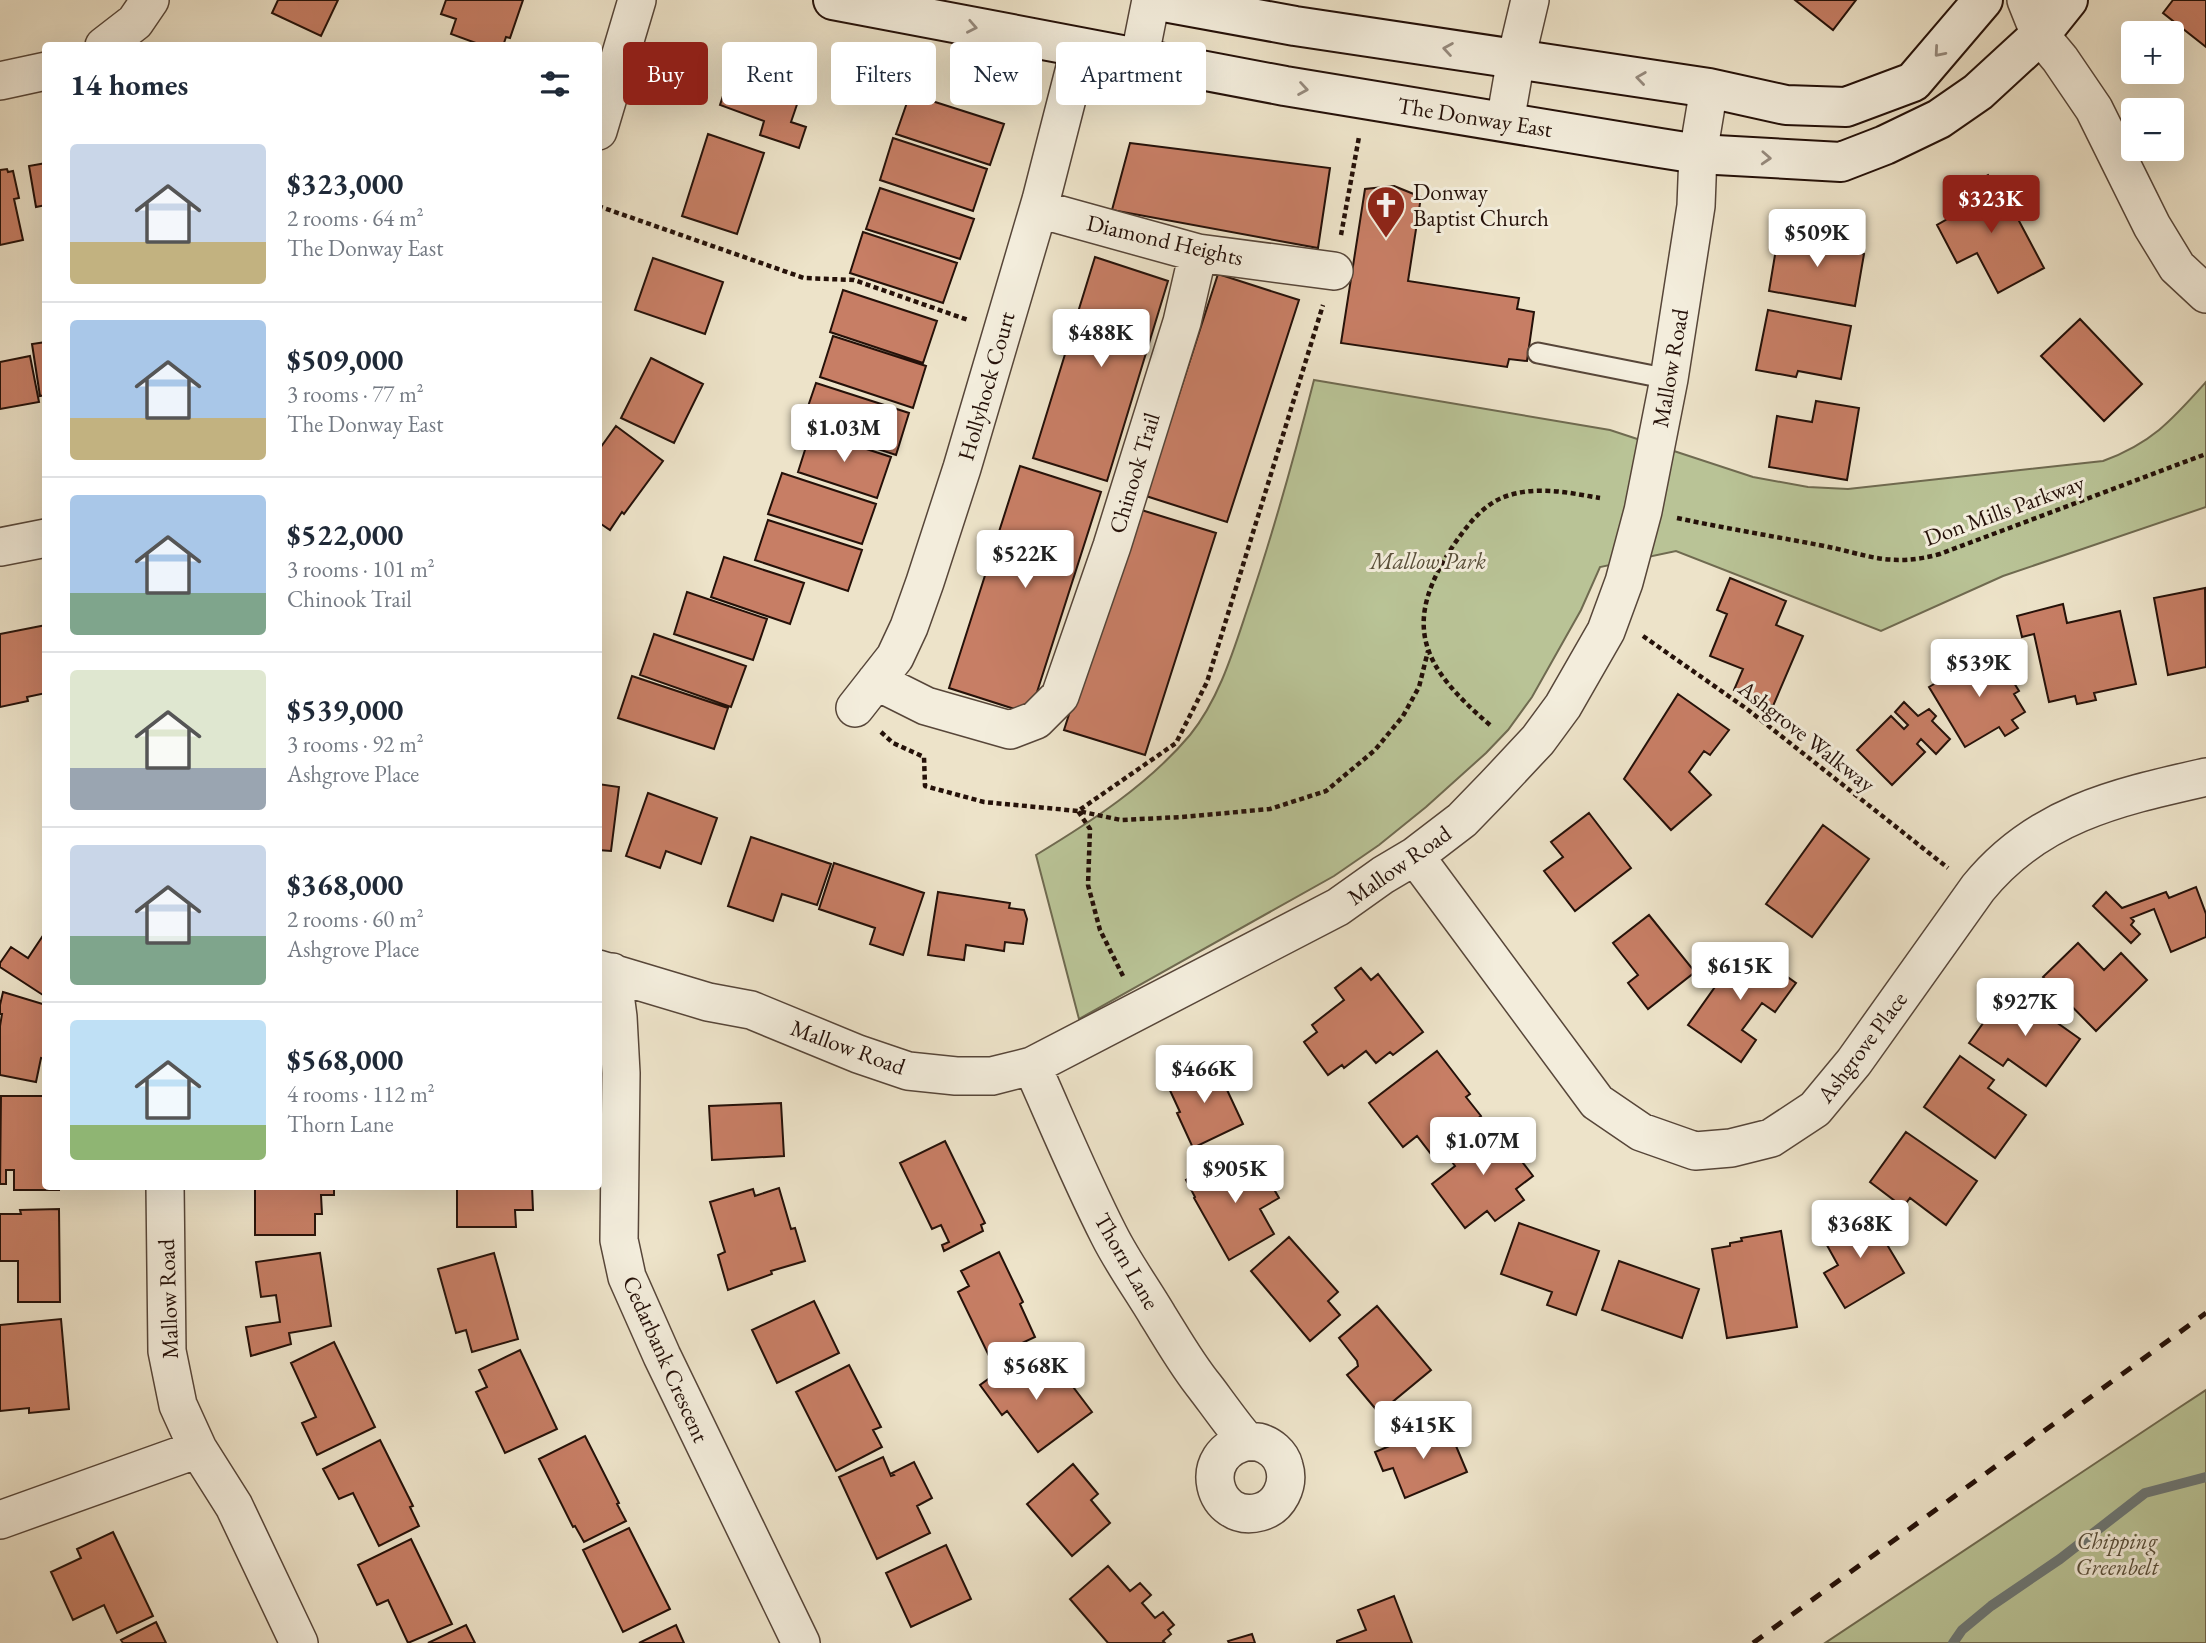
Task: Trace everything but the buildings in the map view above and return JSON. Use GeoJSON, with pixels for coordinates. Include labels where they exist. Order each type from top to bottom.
{"type":"FeatureCollection","features":[{"type":"Feature","properties":{"kind":"street"},"geometry":{"type":"LineString","coordinates":[[109,42],[135,22],[150,0]]}},
{"type":"Feature","properties":{"kind":"street"},"geometry":{"type":"LineString","coordinates":[[602,118],[637,0]]}},
{"type":"Feature","properties":{"kind":"street","name":"The Donway East"},"geometry":{"type":"LineString","coordinates":[[833,0],[1056,43]]}},
{"type":"Feature","properties":{"kind":"street"},"geometry":{"type":"LineString","coordinates":[[1143,42],[1152,0],[1295,26],[1709,88],[1786,105],[1846,107],[1913,82],[1983,0]]}},
{"type":"Feature","properties":{"kind":"street"},"geometry":{"type":"LineString","coordinates":[[1506,122],[1516,59],[1530,0]]}},
{"type":"Feature","properties":{"kind":"street"},"geometry":{"type":"LineString","coordinates":[[2026,0],[2040,35],[2094,109],[2152,226],[2177,267],[2206,294]]}},
{"type":"Feature","properties":{"kind":"street","name":"The Donway East"},"geometry":{"type":"LineString","coordinates":[[1206,72],[1698,154],[1841,162],[1885,145],[1939,119],[1978,92],[2040,35],[2068,0]]}},
{"type":"Feature","properties":{"kind":"street"},"geometry":{"type":"LineString","coordinates":[[0,81],[42,72]]}},
{"type":"Feature","properties":{"kind":"street","name":"Mallow Road"},"geometry":{"type":"LineString","coordinates":[[605,970],[708,1002],[751,1010],[908,1071],[956,1076],[992,1076],[1032,1066],[1338,906],[1415,856],[1462,820],[1538,740],[1563,706],[1606,631],[1624,582],[1643,511],[1670,379],[1696,206],[1698,154],[1709,88]]}},
{"type":"Feature","properties":{"kind":"street","name":"Hollyhock Court"},"geometry":{"type":"LineString","coordinates":[[865,694],[895,657],[909,627],[962,468],[1039,209],[1065,105]]}},
{"type":"Feature","properties":{"kind":"street","name":"Diamond Heights"},"geometry":{"type":"LineString","coordinates":[[1039,209],[1198,253],[1334,271]]}},
{"type":"Feature","properties":{"kind":"street","name":"Chinook Trail"},"geometry":{"type":"LineString","coordinates":[[865,694],[926,706],[1010,730],[1036,720],[1060,696],[1112,546],[1182,322],[1198,253]]}},
{"type":"Feature","properties":{"kind":"street"},"geometry":{"type":"LineString","coordinates":[[0,547],[42,539]]}},
{"type":"Feature","properties":{"kind":"street","name":"Ashgrove Place"},"geometry":{"type":"LineString","coordinates":[[1415,856],[1597,1102],[1641,1132],[1695,1151],[1731,1148],[1771,1138],[1815,1109],[1854,1062],[1978,888],[1995,867],[2033,836],[2085,809],[2206,777]]}},
{"type":"Feature","properties":{"kind":"street","name":"Cedarbank Crescent"},"geometry":{"type":"LineString","coordinates":[[605,970],[618,1017],[621,1073],[618,1240],[627,1277],[662,1356],[801,1643]]}},
{"type":"Feature","properties":{"kind":"street","name":"Thorn Lane"},"geometry":{"type":"LineString","coordinates":[[1032,1066],[1110,1237],[1194,1374],[1249,1441]]}},
{"type":"Feature","properties":{"kind":"street","name":"Mallow Road"},"geometry":{"type":"LineString","coordinates":[[165,1190],[167,1351],[178,1405],[198,1449]]}},
{"type":"Feature","properties":{"kind":"street"},"geometry":{"type":"LineString","coordinates":[[0,1520],[198,1449],[234,1506],[299,1643]]}},
{"type":"Feature","properties":{"kind":"lane"},"geometry":{"type":"LineString","coordinates":[[1538,353],[1670,379]]}},
{"type":"Feature","properties":{"kind":"path"},"geometry":{"type":"LineString","coordinates":[[1078,811],[1176,743],[1207,682],[1334,271],[1360,132]]}},
{"type":"Feature","properties":{"kind":"path"},"geometry":{"type":"LineString","coordinates":[[602,207],[803,278],[854,280],[1002,332]]}},
{"type":"Feature","properties":{"kind":"path","name":"Don Mills Parkway"},"geometry":{"type":"LineString","coordinates":[[1643,511],[1821,545],[1868,558],[1911,560],[1940,554],[2206,454]]}},
{"type":"Feature","properties":{"kind":"path"},"geometry":{"type":"LineString","coordinates":[[865,694],[893,743],[925,757],[925,786],[984,802],[1078,811],[1121,820],[1270,809],[1326,791],[1375,750],[1404,716],[1419,687],[1428,651],[1425,618],[1431,587],[1443,562],[1476,516],[1499,499],[1522,492],[1548,490],[1600,498]]}},
{"type":"Feature","properties":{"kind":"path","name":"Ashgrove Walkway"},"geometry":{"type":"LineString","coordinates":[[1635,631],[1747,709],[1954,873]]}},
{"type":"Feature","properties":{"kind":"path"},"geometry":{"type":"LineString","coordinates":[[1428,651],[1449,687],[1490,725]]}},
{"type":"Feature","properties":{"kind":"path"},"geometry":{"type":"LineString","coordinates":[[1078,811],[1090,828],[1088,886],[1100,930],[1122,975]]}},
{"type":"Feature","properties":{"kind":"green space","name":"Mallow Park"},"geometry":{"type":"Polygon","coordinates":[[[1314,380],[1610,430],[1753,477],[1808,487],[1848,489],[2103,461],[2135,446],[2160,429],[2206,382],[2206,507],[2003,576],[1881,631],[1676,551],[1600,567],[1581,610],[1532,697],[1508,730],[1486,753],[1426,807],[1379,845],[1334,876],[1079,1019],[1036,855],[1138,786],[1190,735],[1209,706],[1230,659],[1257,581],[1314,380]]]}},
{"type":"Feature","properties":{"kind":"green space","name":"Chipping Greenbelt"},"geometry":{"type":"Polygon","coordinates":[[[2206,1390],[2206,1643],[1825,1643],[2177,1409],[2206,1390]]]}},
{"type":"Feature","properties":{"kind":"waterway"},"geometry":{"type":"LineString","coordinates":[[1953,1643],[1962,1630],[1991,1606],[2060,1559],[2145,1493],[2206,1477]]}},
{"type":"Feature","properties":{"kind":"railway"},"geometry":{"type":"LineString","coordinates":[[1753,1643],[2206,1313]]}},
{"type":"Feature","properties":{"kind":"place","name":"Donway Baptist Church"},"geometry":{"type":"Point","coordinates":[1386,239]}}]}
